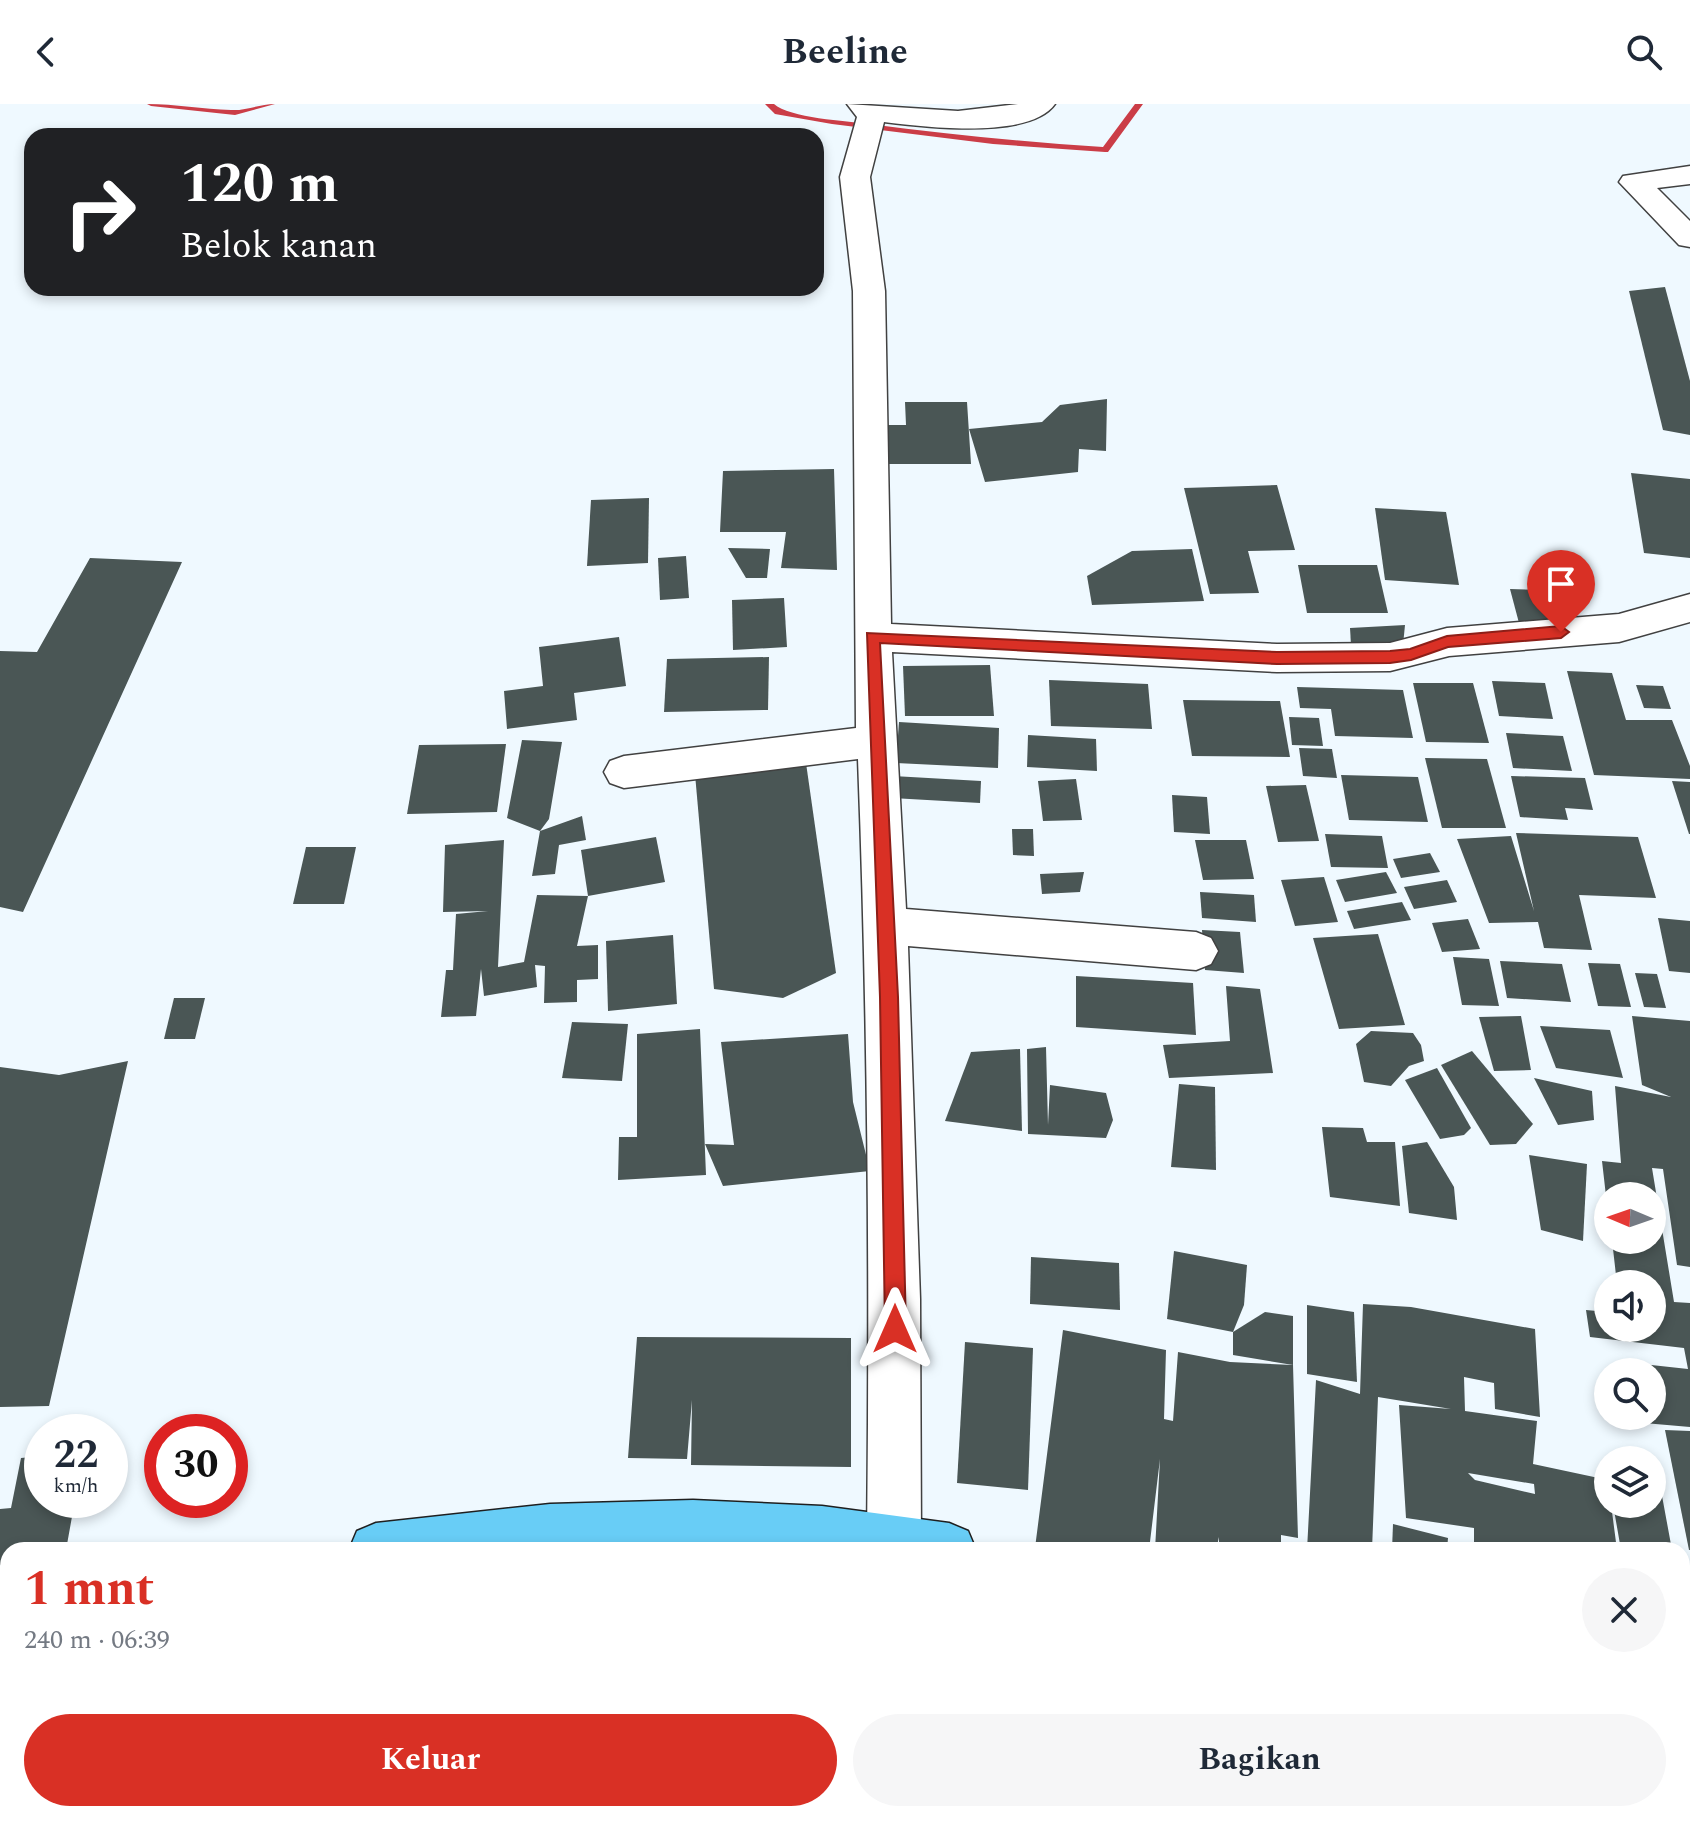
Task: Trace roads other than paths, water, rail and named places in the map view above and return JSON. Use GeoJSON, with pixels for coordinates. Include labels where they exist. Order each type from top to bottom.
{"type":"FeatureCollection","features":[{"type":"Feature","properties":{"kind":"main road"},"geometry":{"type":"LineString","coordinates":[[459,1542],[605,1528],[684,1527],[905,1542]]}},
{"type":"Feature","properties":{"kind":"street"},"geometry":{"type":"LineString","coordinates":[[894,1540],[895,1283],[886,926],[872,637],[869,291],[855,177],[867,112],[971,118],[1027,111],[1041,104]]}},
{"type":"Feature","properties":{"kind":"street"},"geometry":{"type":"LineString","coordinates":[[1690,175],[1634,182],[1690,238]]}},
{"type":"Feature","properties":{"kind":"street"},"geometry":{"type":"LineString","coordinates":[[872,637],[1277,658],[1390,657],[1411,654],[1447,642],[1619,628],[1690,608]]}},
{"type":"Feature","properties":{"kind":"street"},"geometry":{"type":"LineString","coordinates":[[624,772],[877,741]]}},
{"type":"Feature","properties":{"kind":"street"},"geometry":{"type":"LineString","coordinates":[[886,926],[1196,951]]}},
{"type":"Feature","properties":{"kind":"waterway"},"geometry":{"type":"LineString","coordinates":[[151,104],[235,113],[271,104]]}},
{"type":"Feature","properties":{"kind":"waterway"},"geometry":{"type":"LineString","coordinates":[[769,104],[778,112],[832,122],[993,142],[1105,150],[1139,104]]}}]}
